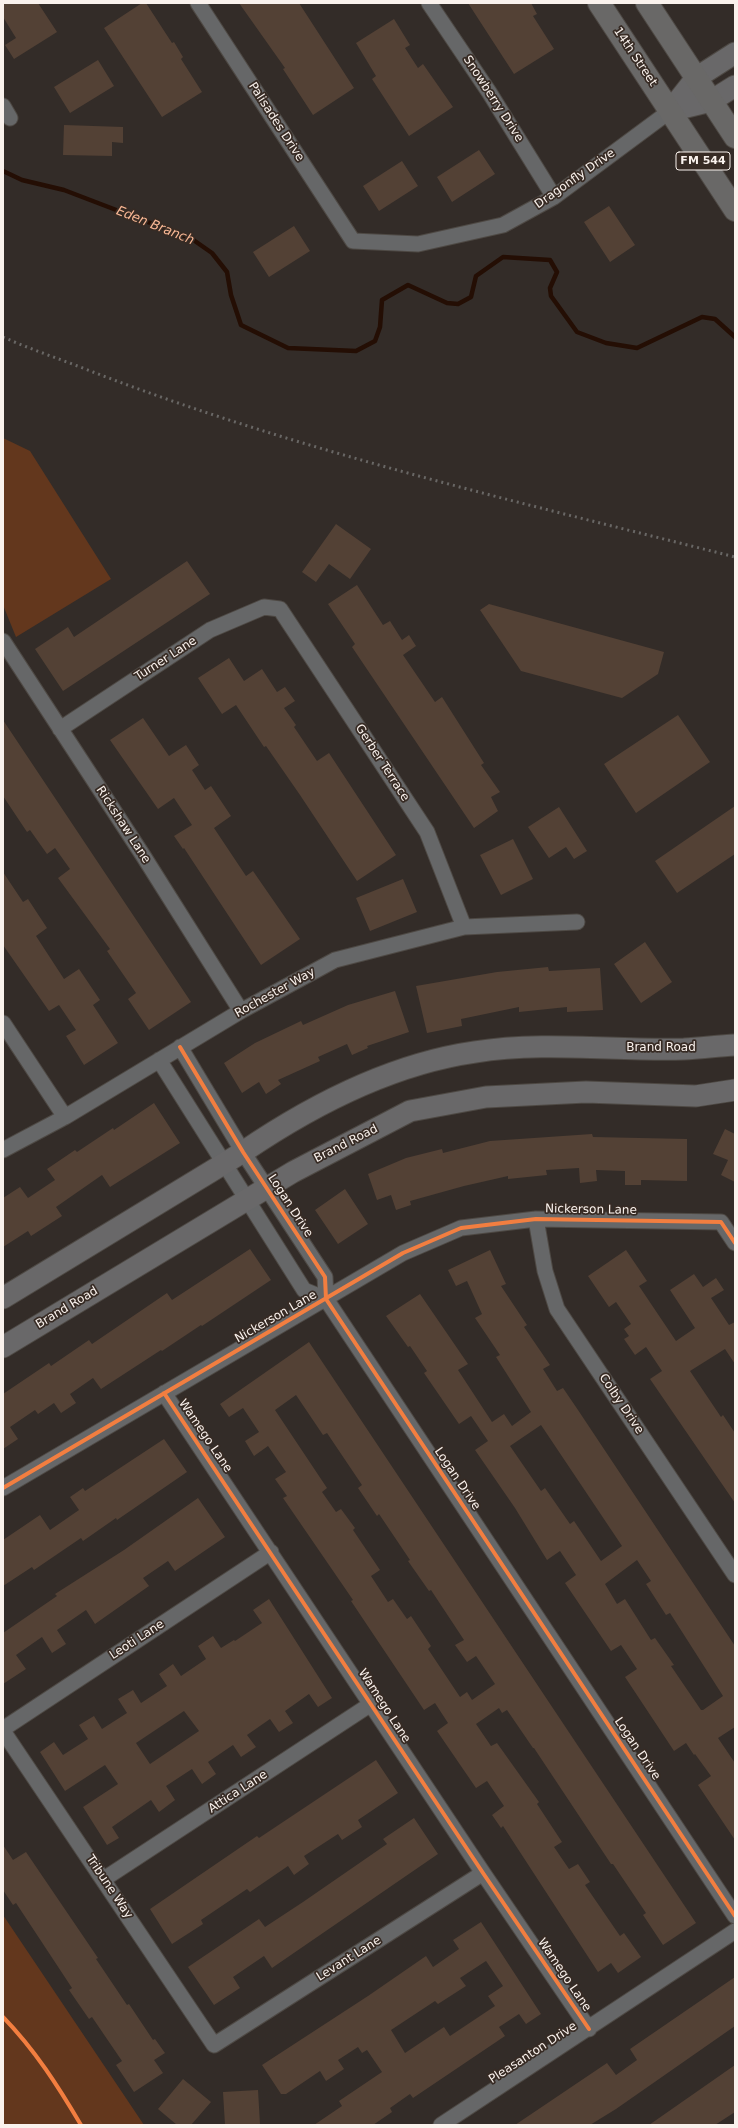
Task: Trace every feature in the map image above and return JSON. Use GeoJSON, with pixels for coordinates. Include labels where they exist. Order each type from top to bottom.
{"type":"FeatureCollection","features":[{"type":"Feature","properties":{"kind":"main road","name":"14th Street"},"geometry":{"type":"LineString","coordinates":[[599,3],[670,111]]}},
{"type":"Feature","properties":{"kind":"main road"},"geometry":{"type":"LineString","coordinates":[[647,3],[712,101]]}},
{"type":"Feature","properties":{"kind":"main road"},"geometry":{"type":"LineString","coordinates":[[670,111],[696,78],[735,53]]}},
{"type":"Feature","properties":{"kind":"main road"},"geometry":{"type":"LineString","coordinates":[[670,111],[712,101],[735,86]]}},
{"type":"Feature","properties":{"kind":"main road","name":"FM 544"},"geometry":{"type":"LineString","coordinates":[[712,101],[735,137]]}},
{"type":"Feature","properties":{"kind":"main road","name":"FM 544"},"geometry":{"type":"LineString","coordinates":[[670,111],[735,210]]}},
{"type":"Feature","properties":{"kind":"main road","name":"Brand Road"},"geometry":{"type":"LineString","coordinates":[[3,1298],[243,1152],[276,1130],[362,1085],[412,1066],[474,1052],[540,1046],[683,1049],[735,1045]]}},
{"type":"Feature","properties":{"kind":"main road","name":"Brand Road"},"geometry":{"type":"LineString","coordinates":[[3,1347],[293,1172],[410,1111],[486,1097],[586,1092],[696,1096],[735,1090]]}},
{"type":"Feature","properties":{"kind":"street","name":"Palisades Drive"},"geometry":{"type":"LineString","coordinates":[[198,3],[353,241]]}},
{"type":"Feature","properties":{"kind":"street","name":"Snowberry Drive"},"geometry":{"type":"LineString","coordinates":[[429,3],[489,92],[554,197]]}},
{"type":"Feature","properties":{"kind":"street","name":"Dragonfly Drive"},"geometry":{"type":"LineString","coordinates":[[353,241],[418,244],[502,226],[554,197],[670,111]]}},
{"type":"Feature","properties":{"kind":"street","name":"Turner Lane"},"geometry":{"type":"LineString","coordinates":[[60,729],[210,630],[264,606],[280,609]]}},
{"type":"Feature","properties":{"kind":"street","name":"Gerber Terrace"},"geometry":{"type":"LineString","coordinates":[[280,609],[427,832],[464,927]]}},
{"type":"Feature","properties":{"kind":"street","name":"Rickshaw Lane"},"geometry":{"type":"LineString","coordinates":[[3,641],[144,857],[242,1011]]}},
{"type":"Feature","properties":{"kind":"street","name":"Rochester Way"},"geometry":{"type":"LineString","coordinates":[[3,1150],[65,1117],[180,1047],[335,960],[464,927],[577,922]]}},
{"type":"Feature","properties":{"kind":"street"},"geometry":{"type":"LineString","coordinates":[[3,1023],[65,1117]]}},
{"type":"Feature","properties":{"kind":"street","name":"Logan Drive"},"geometry":{"type":"LineString","coordinates":[[180,1047],[243,1152],[325,1277],[326,1299],[735,1916]]}},
{"type":"Feature","properties":{"kind":"street"},"geometry":{"type":"LineString","coordinates":[[159,1060],[304,1290],[326,1299]]}},
{"type":"Feature","properties":{"kind":"street","name":"Nickerson Lane"},"geometry":{"type":"LineString","coordinates":[[3,1488],[403,1253],[461,1228],[536,1220],[721,1222],[735,1243]]}},
{"type":"Feature","properties":{"kind":"street","name":"Colby Drive"},"geometry":{"type":"LineString","coordinates":[[536,1220],[545,1271],[557,1309],[735,1575]]}},
{"type":"Feature","properties":{"kind":"street","name":"Wamego Lane"},"geometry":{"type":"LineString","coordinates":[[164,1393],[271,1552],[483,1874],[589,2029]]}},
{"type":"Feature","properties":{"kind":"street","name":"Leoti Lane"},"geometry":{"type":"LineString","coordinates":[[3,1730],[271,1552]]}},
{"type":"Feature","properties":{"kind":"street","name":"Attica Lane"},"geometry":{"type":"LineString","coordinates":[[104,1879],[371,1704]]}},
{"type":"Feature","properties":{"kind":"street","name":"Tribune Way"},"geometry":{"type":"LineString","coordinates":[[3,1730],[214,2045]]}},
{"type":"Feature","properties":{"kind":"street","name":"Levant Lane"},"geometry":{"type":"LineString","coordinates":[[214,2045],[483,1874]]}},
{"type":"Feature","properties":{"kind":"street","name":"Pleasanton Drive"},"geometry":{"type":"LineString","coordinates":[[441,2125],[589,2029],[735,1931]]}},
{"type":"Feature","properties":{"kind":"shaded area"},"geometry":{"type":"Polygon","coordinates":[[[3,438],[30,451],[111,579],[16,637],[3,605],[3,438]]]}},
{"type":"Feature","properties":{"kind":"shaded area"},"geometry":{"type":"Polygon","coordinates":[[[3,1915],[144,2125],[3,2125],[3,1915]]]}},
{"type":"Feature","properties":{"kind":"building"},"geometry":{"type":"Polygon","coordinates":[[[3,3],[38,3],[57,32],[14,59],[5,45],[16,38],[3,17],[3,3]]]}},
{"type":"Feature","properties":{"kind":"building"},"geometry":{"type":"Polygon","coordinates":[[[142,3],[146,3],[172,43],[174,42],[183,57],[181,59],[202,92],[162,117],[104,28],[142,3]]]}},
{"type":"Feature","properties":{"kind":"building"},"geometry":{"type":"Polygon","coordinates":[[[239,3],[299,3],[354,88],[313,115],[283,69],[285,68],[239,3]]]}},
{"type":"Feature","properties":{"kind":"building"},"geometry":{"type":"Polygon","coordinates":[[[468,3],[531,3],[537,14],[533,16],[554,49],[514,74],[468,3]]]}},
{"type":"Feature","properties":{"kind":"building"},"geometry":{"type":"Polygon","coordinates":[[[394,19],[410,45],[405,48],[418,68],[423,64],[453,107],[409,136],[372,79],[376,76],[356,43],[394,19]]]}},
{"type":"Feature","properties":{"kind":"building"},"geometry":{"type":"Polygon","coordinates":[[[98,60],[114,86],[70,113],[54,87],[98,60]]]}},
{"type":"Feature","properties":{"kind":"building"},"geometry":{"type":"Polygon","coordinates":[[[64,125],[123,127],[123,143],[112,142],[112,156],[63,155],[64,125]]]}},
{"type":"Feature","properties":{"kind":"building"},"geometry":{"type":"Polygon","coordinates":[[[479,150],[495,174],[452,202],[437,177],[479,150]]]}},
{"type":"Feature","properties":{"kind":"building"},"geometry":{"type":"Polygon","coordinates":[[[402,161],[418,186],[379,211],[363,186],[402,161]]]}},
{"type":"Feature","properties":{"kind":"building"},"geometry":{"type":"Polygon","coordinates":[[[609,206],[635,245],[610,262],[584,222],[609,206]]]}},
{"type":"Feature","properties":{"kind":"building"},"geometry":{"type":"Polygon","coordinates":[[[294,226],[310,251],[269,277],[253,252],[294,226]]]}},
{"type":"Feature","properties":{"kind":"building"},"geometry":{"type":"Polygon","coordinates":[[[336,524],[371,549],[350,579],[329,564],[316,582],[302,572],[336,524]]]}},
{"type":"Feature","properties":{"kind":"building"},"geometry":{"type":"Polygon","coordinates":[[[187,561],[210,594],[63,691],[35,649],[68,627],[74,637],[187,561]]]}},
{"type":"Feature","properties":{"kind":"building"},"geometry":{"type":"Polygon","coordinates":[[[357,585],[383,625],[390,621],[402,640],[409,635],[416,646],[403,655],[435,702],[442,697],[484,763],[481,765],[500,792],[491,797],[498,811],[474,828],[352,647],[355,644],[328,604],[357,585]]]}},
{"type":"Feature","properties":{"kind":"building"},"geometry":{"type":"Polygon","coordinates":[[[489,604],[664,652],[658,674],[622,698],[521,671],[480,610],[489,604]]]}},
{"type":"Feature","properties":{"kind":"building"},"geometry":{"type":"Polygon","coordinates":[[[229,658],[244,681],[262,669],[277,692],[285,687],[295,701],[284,708],[296,725],[294,727],[317,761],[329,753],[396,855],[357,881],[300,795],[266,746],[264,747],[236,705],[222,714],[198,678],[229,658]]]}},
{"type":"Feature","properties":{"kind":"building"},"geometry":{"type":"Polygon","coordinates":[[[678,715],[710,762],[636,813],[604,764],[678,715]]]}},
{"type":"Feature","properties":{"kind":"building"},"geometry":{"type":"Polygon","coordinates":[[[143,718],[169,756],[186,745],[199,765],[192,770],[205,790],[211,786],[231,816],[214,828],[246,876],[253,871],[300,939],[261,965],[184,848],[183,849],[174,836],[192,825],[174,798],[158,809],[110,740],[143,718]]]}},
{"type":"Feature","properties":{"kind":"building"},"geometry":{"type":"Polygon","coordinates":[[[3,720],[191,1002],[149,1030],[128,999],[136,993],[107,951],[110,949],[58,878],[70,869],[55,848],[47,854],[30,830],[27,832],[3,796],[3,720]]]}},
{"type":"Feature","properties":{"kind":"building"},"geometry":{"type":"Polygon","coordinates":[[[735,806],[735,854],[677,893],[655,861],[735,806]]]}},
{"type":"Feature","properties":{"kind":"building"},"geometry":{"type":"Polygon","coordinates":[[[559,807],[587,851],[574,859],[566,847],[549,858],[528,827],[559,807]]]}},
{"type":"Feature","properties":{"kind":"building"},"geometry":{"type":"Polygon","coordinates":[[[513,839],[533,879],[501,895],[480,855],[513,839]]]}},
{"type":"Feature","properties":{"kind":"building"},"geometry":{"type":"Polygon","coordinates":[[[3,872],[23,902],[28,899],[47,928],[36,936],[64,979],[79,969],[100,1000],[93,1005],[118,1043],[84,1065],[66,1036],[76,1030],[59,1005],[49,1011],[3,945],[3,872]]]}},
{"type":"Feature","properties":{"kind":"building"},"geometry":{"type":"Polygon","coordinates":[[[403,879],[417,912],[370,931],[356,898],[403,879]]]}},
{"type":"Feature","properties":{"kind":"building"},"geometry":{"type":"Polygon","coordinates":[[[645,942],[672,982],[641,1003],[614,964],[645,942]]]}},
{"type":"Feature","properties":{"kind":"building"},"geometry":{"type":"Polygon","coordinates":[[[548,967],[549,971],[600,968],[603,1010],[567,1012],[567,1007],[519,1012],[519,1007],[461,1019],[462,1026],[427,1033],[416,986],[497,972],[548,967]]]}},
{"type":"Feature","properties":{"kind":"building"},"geometry":{"type":"Polygon","coordinates":[[[395,991],[409,1032],[367,1046],[368,1048],[352,1055],[347,1044],[318,1057],[320,1061],[278,1080],[281,1084],[266,1094],[259,1082],[242,1093],[224,1063],[255,1043],[301,1021],[303,1025],[348,1005],[395,991]]]}},
{"type":"Feature","properties":{"kind":"building"},"geometry":{"type":"Polygon","coordinates":[[[154,1103],[180,1143],[110,1187],[102,1175],[56,1207],[62,1216],[31,1236],[28,1231],[3,1247],[3,1198],[20,1187],[28,1198],[55,1180],[47,1169],[75,1150],[77,1152],[113,1128],[114,1130],[154,1103]]]}},
{"type":"Feature","properties":{"kind":"building"},"geometry":{"type":"Polygon","coordinates":[[[725,1129],[735,1134],[735,1182],[721,1175],[728,1160],[713,1154],[725,1129]]]}},
{"type":"Feature","properties":{"kind":"building"},"geometry":{"type":"Polygon","coordinates":[[[592,1134],[593,1137],[687,1139],[687,1181],[641,1180],[641,1185],[625,1185],[625,1171],[596,1170],[597,1181],[580,1183],[579,1168],[546,1170],[547,1175],[508,1179],[508,1176],[464,1186],[410,1201],[411,1205],[396,1210],[391,1195],[377,1200],[368,1174],[406,1158],[442,1149],[443,1153],[490,1141],[592,1134]]]}},
{"type":"Feature","properties":{"kind":"building"},"geometry":{"type":"Polygon","coordinates":[[[345,1189],[368,1224],[338,1244],[315,1210],[345,1189]]]}},
{"type":"Feature","properties":{"kind":"building"},"geometry":{"type":"Polygon","coordinates":[[[250,1249],[271,1280],[202,1326],[201,1325],[101,1389],[93,1378],[70,1394],[76,1403],[61,1413],[54,1403],[38,1414],[35,1410],[10,1427],[18,1439],[3,1449],[3,1394],[49,1363],[51,1366],[89,1340],[92,1344],[167,1293],[172,1300],[250,1249]]]}},
{"type":"Feature","properties":{"kind":"building"},"geometry":{"type":"Polygon","coordinates":[[[490,1250],[506,1284],[501,1286],[527,1325],[524,1327],[550,1365],[543,1369],[557,1391],[563,1388],[735,1646],[735,1727],[718,1738],[735,1763],[735,1840],[698,1785],[711,1776],[686,1743],[674,1751],[625,1677],[637,1669],[621,1645],[611,1651],[565,1583],[576,1575],[560,1551],[547,1560],[515,1508],[475,1450],[488,1441],[471,1416],[459,1424],[424,1373],[427,1371],[410,1346],[408,1347],[386,1316],[420,1294],[468,1364],[458,1370],[492,1422],[504,1414],[512,1426],[531,1412],[496,1357],[500,1355],[475,1318],[482,1314],[467,1281],[456,1286],[448,1270],[490,1250]],[[541,1425],[510,1446],[541,1491],[545,1488],[570,1524],[574,1521],[601,1561],[622,1546],[541,1425]],[[637,1560],[605,1584],[617,1604],[625,1599],[651,1640],[655,1638],[674,1665],[671,1666],[701,1710],[703,1710],[723,1696],[670,1613],[666,1615],[646,1584],[651,1581],[637,1560]]]}},
{"type":"Feature","properties":{"kind":"building"},"geometry":{"type":"Polygon","coordinates":[[[626,1250],[647,1281],[639,1286],[676,1341],[695,1328],[670,1290],[694,1274],[703,1287],[716,1278],[724,1290],[711,1298],[729,1325],[735,1322],[735,1364],[725,1349],[690,1371],[721,1417],[723,1415],[735,1433],[735,1503],[650,1379],[662,1371],[646,1347],[635,1355],[624,1339],[629,1336],[624,1329],[631,1324],[616,1302],[609,1307],[588,1276],[626,1250]]]}},
{"type":"Feature","properties":{"kind":"building"},"geometry":{"type":"Polygon","coordinates":[[[309,1342],[696,1923],[663,1945],[643,1915],[646,1913],[613,1864],[611,1864],[534,1748],[507,1710],[502,1713],[499,1708],[476,1724],[491,1746],[497,1743],[539,1802],[537,1804],[562,1842],[554,1847],[569,1869],[578,1864],[590,1882],[585,1885],[620,1936],[624,1933],[641,1957],[618,1973],[611,1963],[598,1972],[503,1826],[501,1828],[492,1815],[504,1806],[487,1781],[476,1788],[437,1731],[448,1723],[435,1703],[424,1710],[351,1601],[353,1600],[283,1498],[287,1496],[275,1479],[286,1472],[268,1446],[254,1456],[245,1441],[259,1432],[243,1408],[229,1417],[220,1404],[309,1342]],[[296,1395],[275,1410],[327,1488],[322,1492],[336,1512],[341,1509],[355,1528],[353,1530],[380,1570],[371,1576],[388,1602],[393,1599],[407,1619],[411,1616],[431,1646],[428,1649],[460,1697],[467,1692],[472,1700],[495,1684],[476,1656],[467,1662],[455,1645],[464,1640],[431,1590],[429,1591],[408,1561],[410,1560],[379,1514],[377,1516],[358,1488],[362,1485],[327,1433],[323,1435],[296,1395]]]}},
{"type":"Feature","properties":{"kind":"building"},"geometry":{"type":"Polygon","coordinates":[[[164,1439],[187,1472],[117,1520],[116,1518],[83,1541],[81,1538],[34,1570],[32,1567],[3,1586],[3,1540],[40,1515],[50,1530],[79,1510],[70,1497],[83,1488],[85,1491],[164,1439]]]}},
{"type":"Feature","properties":{"kind":"building"},"geometry":{"type":"Polygon","coordinates":[[[198,1498],[225,1537],[175,1571],[168,1561],[143,1578],[149,1586],[95,1624],[86,1610],[57,1630],[66,1644],[52,1653],[42,1637],[16,1655],[26,1669],[3,1684],[3,1633],[57,1596],[55,1594],[124,1550],[198,1498]]]}},
{"type":"Feature","properties":{"kind":"building"},"geometry":{"type":"Polygon","coordinates":[[[269,1599],[332,1698],[318,1707],[309,1694],[285,1711],[293,1723],[279,1732],[270,1719],[247,1735],[256,1747],[241,1757],[233,1745],[208,1762],[216,1774],[202,1784],[192,1769],[166,1786],[175,1800],[159,1812],[151,1800],[112,1827],[119,1838],[107,1845],[83,1807],[118,1784],[105,1765],[65,1791],[40,1752],[54,1742],[63,1755],[88,1739],[79,1725],[94,1716],[102,1729],[127,1713],[118,1699],[133,1690],[141,1703],[167,1686],[159,1674],[173,1664],[181,1676],[206,1659],[198,1646],[213,1636],[221,1648],[234,1640],[235,1641],[262,1623],[253,1610],[269,1599]],[[184,1711],[136,1743],[150,1764],[199,1731],[184,1711]]]}},
{"type":"Feature","properties":{"kind":"building"},"geometry":{"type":"Polygon","coordinates":[[[376,1760],[398,1793],[358,1820],[362,1827],[342,1840],[338,1834],[304,1856],[309,1864],[294,1875],[288,1866],[250,1892],[247,1889],[201,1920],[203,1924],[172,1944],[150,1909],[257,1836],[259,1838],[376,1760]]]}},
{"type":"Feature","properties":{"kind":"building"},"geometry":{"type":"Polygon","coordinates":[[[414,1818],[438,1854],[272,1968],[264,1956],[233,1977],[240,1988],[214,2005],[188,1967],[259,1919],[265,1927],[303,1902],[387,1844],[383,1839],[414,1818]]]}},
{"type":"Feature","properties":{"kind":"building"},"geometry":{"type":"Polygon","coordinates":[[[3,1845],[13,1860],[26,1852],[98,1958],[96,1959],[127,2005],[129,2004],[153,2040],[155,2039],[165,2053],[154,2060],[163,2073],[134,2092],[116,2065],[122,2061],[92,2017],[89,2019],[69,1990],[72,1988],[16,1903],[13,1905],[3,1890],[3,1845]]]}},
{"type":"Feature","properties":{"kind":"building"},"geometry":{"type":"Polygon","coordinates":[[[481,1922],[541,2014],[526,2024],[519,2014],[499,2027],[505,2036],[413,2098],[410,2094],[390,2108],[392,2112],[373,2125],[314,2125],[342,2106],[339,2101],[382,2072],[367,2050],[362,2053],[358,2047],[338,2060],[344,2069],[326,2081],[320,2071],[286,2094],[281,2094],[262,2065],[368,1996],[426,1956],[433,1967],[459,1949],[453,1940],[481,1922]],[[486,1961],[460,1978],[466,1986],[438,2004],[435,2001],[391,2030],[405,2053],[444,2027],[450,2036],[495,2006],[488,1996],[503,1986],[486,1961]]]}},
{"type":"Feature","properties":{"kind":"building"},"geometry":{"type":"Polygon","coordinates":[[[735,1977],[735,2026],[616,2109],[590,2125],[515,2125],[607,2063],[616,2075],[637,2060],[630,2049],[735,1977]]]}},
{"type":"Feature","properties":{"kind":"building"},"geometry":{"type":"Polygon","coordinates":[[[735,2065],[735,2112],[715,2125],[649,2125],[735,2065]]]}},
{"type":"Feature","properties":{"kind":"building"},"geometry":{"type":"Polygon","coordinates":[[[183,2079],[211,2102],[191,2125],[177,2125],[158,2109],[183,2079]]]}},
{"type":"Feature","properties":{"kind":"building"},"geometry":{"type":"Polygon","coordinates":[[[258,2090],[260,2124],[225,2125],[223,2092],[258,2090]]]}},
{"type":"Feature","properties":{"kind":"waterway","name":"Eden Branch"},"geometry":{"type":"LineString","coordinates":[[3,171],[22,180],[64,190],[192,239],[212,253],[227,272],[231,295],[241,325],[288,348],[356,351],[375,341],[380,327],[382,300],[408,285],[447,303],[458,304],[471,297],[476,276],[503,257],[550,260],[557,272],[550,288],[551,296],[577,332],[606,343],[637,348],[702,317],[715,319],[735,337]]}},
{"type":"Feature","properties":{"kind":"railway"},"geometry":{"type":"LineString","coordinates":[[3,337],[36,351],[171,401],[251,427],[411,474],[735,557]]}},
{"type":"Feature","properties":{"kind":"cycle path"},"geometry":{"type":"LineString","coordinates":[[180,1047],[243,1152],[325,1277],[326,1299],[735,1916]]}},
{"type":"Feature","properties":{"kind":"cycle path"},"geometry":{"type":"LineString","coordinates":[[3,1488],[403,1253],[461,1228],[536,1219],[721,1222],[735,1243]]}},
{"type":"Feature","properties":{"kind":"cycle path"},"geometry":{"type":"LineString","coordinates":[[164,1393],[483,1873],[589,2029]]}},
{"type":"Feature","properties":{"kind":"cycle path"},"geometry":{"type":"LineString","coordinates":[[3,2017],[25,2042],[45,2069],[64,2096],[81,2125]]}}]}
